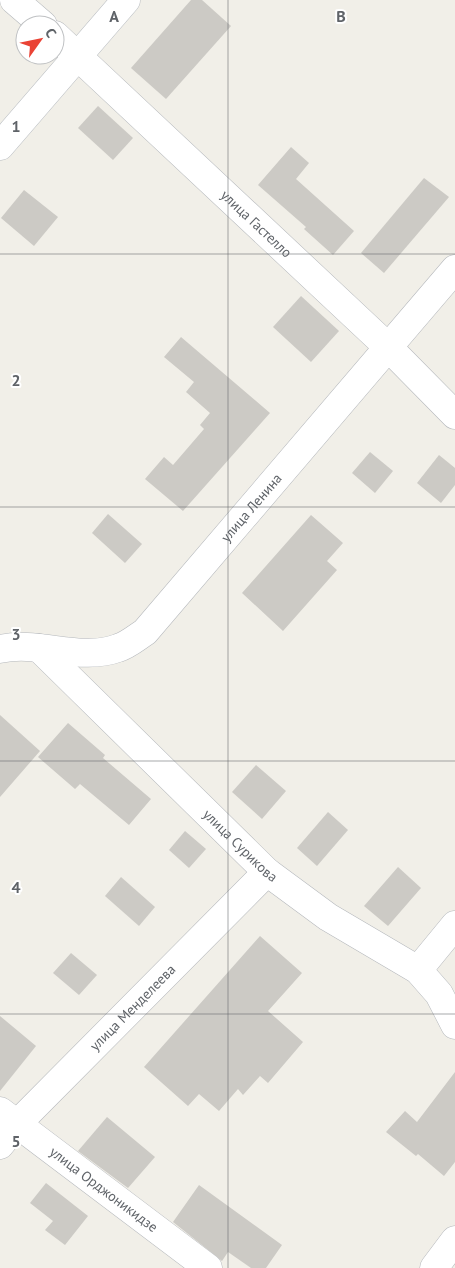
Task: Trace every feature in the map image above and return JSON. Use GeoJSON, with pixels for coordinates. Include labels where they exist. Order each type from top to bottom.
{"type":"FeatureCollection","features":[{"type":"Feature","properties":{"kind":"street"},"geometry":{"type":"LineString","coordinates":[[14,0],[31,15]]}},
{"type":"Feature","properties":{"kind":"street"},"geometry":{"type":"LineString","coordinates":[[0,146],[126,0]]}},
{"type":"Feature","properties":{"kind":"street","name":"улица Гастелло"},"geometry":{"type":"LineString","coordinates":[[65,44],[389,348],[455,415]]}},
{"type":"Feature","properties":{"kind":"street","name":"улица Ленина"},"geometry":{"type":"LineString","coordinates":[[0,649],[15,645],[93,652],[118,648],[145,632],[455,269]]}},
{"type":"Feature","properties":{"kind":"street","name":"улица Сурикова"},"geometry":{"type":"LineString","coordinates":[[39,648],[268,872],[328,917],[418,970],[439,994],[455,1024]]}},
{"type":"Feature","properties":{"kind":"street","name":"улица Менделеева"},"geometry":{"type":"LineString","coordinates":[[0,1145],[9,1117],[268,872]]}},
{"type":"Feature","properties":{"kind":"street"},"geometry":{"type":"LineString","coordinates":[[418,970],[455,924]]}},
{"type":"Feature","properties":{"kind":"street","name":"улица Орджоникидзе"},"geometry":{"type":"LineString","coordinates":[[9,1117],[208,1268]]}},
{"type":"Feature","properties":{"kind":"street"},"geometry":{"type":"LineString","coordinates":[[434,1268],[455,1240]]}},
{"type":"Feature","properties":{"kind":"building"},"geometry":{"type":"Polygon","coordinates":[[[191,0],[202,0],[231,26],[166,99],[131,68],[191,0]]]}},
{"type":"Feature","properties":{"kind":"building"},"geometry":{"type":"Polygon","coordinates":[[[98,106],[133,138],[113,160],[78,128],[98,106]]]}},
{"type":"Feature","properties":{"kind":"building"},"geometry":{"type":"Polygon","coordinates":[[[291,147],[309,163],[296,179],[354,231],[333,255],[304,229],[306,227],[258,185],[291,147]]]}},
{"type":"Feature","properties":{"kind":"building"},"geometry":{"type":"Polygon","coordinates":[[[424,178],[449,197],[384,273],[361,253],[424,178]]]}},
{"type":"Feature","properties":{"kind":"building"},"geometry":{"type":"Polygon","coordinates":[[[24,190],[58,217],[34,246],[1,218],[24,190]]]}},
{"type":"Feature","properties":{"kind":"building"},"geometry":{"type":"Polygon","coordinates":[[[301,296],[339,331],[311,362],[273,327],[301,296]]]}},
{"type":"Feature","properties":{"kind":"building"},"geometry":{"type":"Polygon","coordinates":[[[181,337],[270,413],[183,511],[145,479],[164,457],[173,465],[204,429],[200,425],[210,413],[186,392],[194,382],[164,357],[181,337]]]}},
{"type":"Feature","properties":{"kind":"building"},"geometry":{"type":"Polygon","coordinates":[[[370,452],[393,471],[375,493],[352,473],[370,452]]]}},
{"type":"Feature","properties":{"kind":"building"},"geometry":{"type":"Polygon","coordinates":[[[439,455],[455,468],[455,485],[441,503],[417,483],[439,455]]]}},
{"type":"Feature","properties":{"kind":"building"},"geometry":{"type":"Polygon","coordinates":[[[108,514],[142,544],[125,563],[92,533],[108,514]]]}},
{"type":"Feature","properties":{"kind":"building"},"geometry":{"type":"Polygon","coordinates":[[[311,515],[343,543],[327,561],[337,570],[283,631],[242,593],[311,515]]]}},
{"type":"Feature","properties":{"kind":"building"},"geometry":{"type":"Polygon","coordinates":[[[0,715],[40,751],[0,797],[0,715]]]}},
{"type":"Feature","properties":{"kind":"building"},"geometry":{"type":"Polygon","coordinates":[[[68,723],[105,755],[103,758],[151,799],[129,825],[80,784],[75,789],[38,757],[68,723]]]}},
{"type":"Feature","properties":{"kind":"building"},"geometry":{"type":"Polygon","coordinates":[[[256,765],[286,791],[262,819],[232,792],[256,765]]]}},
{"type":"Feature","properties":{"kind":"building"},"geometry":{"type":"Polygon","coordinates":[[[328,812],[348,830],[317,866],[297,848],[328,812]]]}},
{"type":"Feature","properties":{"kind":"building"},"geometry":{"type":"Polygon","coordinates":[[[185,831],[206,849],[189,868],[169,850],[185,831]]]}},
{"type":"Feature","properties":{"kind":"building"},"geometry":{"type":"Polygon","coordinates":[[[398,867],[421,888],[388,926],[364,906],[398,867]]]}},
{"type":"Feature","properties":{"kind":"building"},"geometry":{"type":"Polygon","coordinates":[[[121,877],[155,907],[139,926],[105,896],[121,877]]]}},
{"type":"Feature","properties":{"kind":"building"},"geometry":{"type":"Polygon","coordinates":[[[260,936],[302,973],[268,1011],[303,1042],[268,1083],[260,1076],[243,1095],[238,1089],[219,1111],[199,1094],[188,1106],[144,1067],[260,936]]]}},
{"type":"Feature","properties":{"kind":"building"},"geometry":{"type":"Polygon","coordinates":[[[71,953],[97,975],[79,995],[53,973],[71,953]]]}},
{"type":"Feature","properties":{"kind":"building"},"geometry":{"type":"Polygon","coordinates":[[[0,1016],[36,1046],[0,1091],[0,1016]]]}},
{"type":"Feature","properties":{"kind":"building"},"geometry":{"type":"Polygon","coordinates":[[[455,1072],[455,1162],[444,1176],[418,1154],[416,1156],[386,1132],[405,1111],[417,1122],[455,1072]]]}},
{"type":"Feature","properties":{"kind":"building"},"geometry":{"type":"Polygon","coordinates":[[[107,1117],[155,1157],[128,1188],[78,1151],[107,1117]]]}},
{"type":"Feature","properties":{"kind":"building"},"geometry":{"type":"Polygon","coordinates":[[[46,1183],[88,1216],[65,1245],[45,1230],[53,1221],[30,1203],[46,1183]]]}},
{"type":"Feature","properties":{"kind":"building"},"geometry":{"type":"Polygon","coordinates":[[[199,1185],[282,1245],[266,1268],[251,1268],[228,1252],[222,1261],[173,1222],[199,1185]]]}}]}
